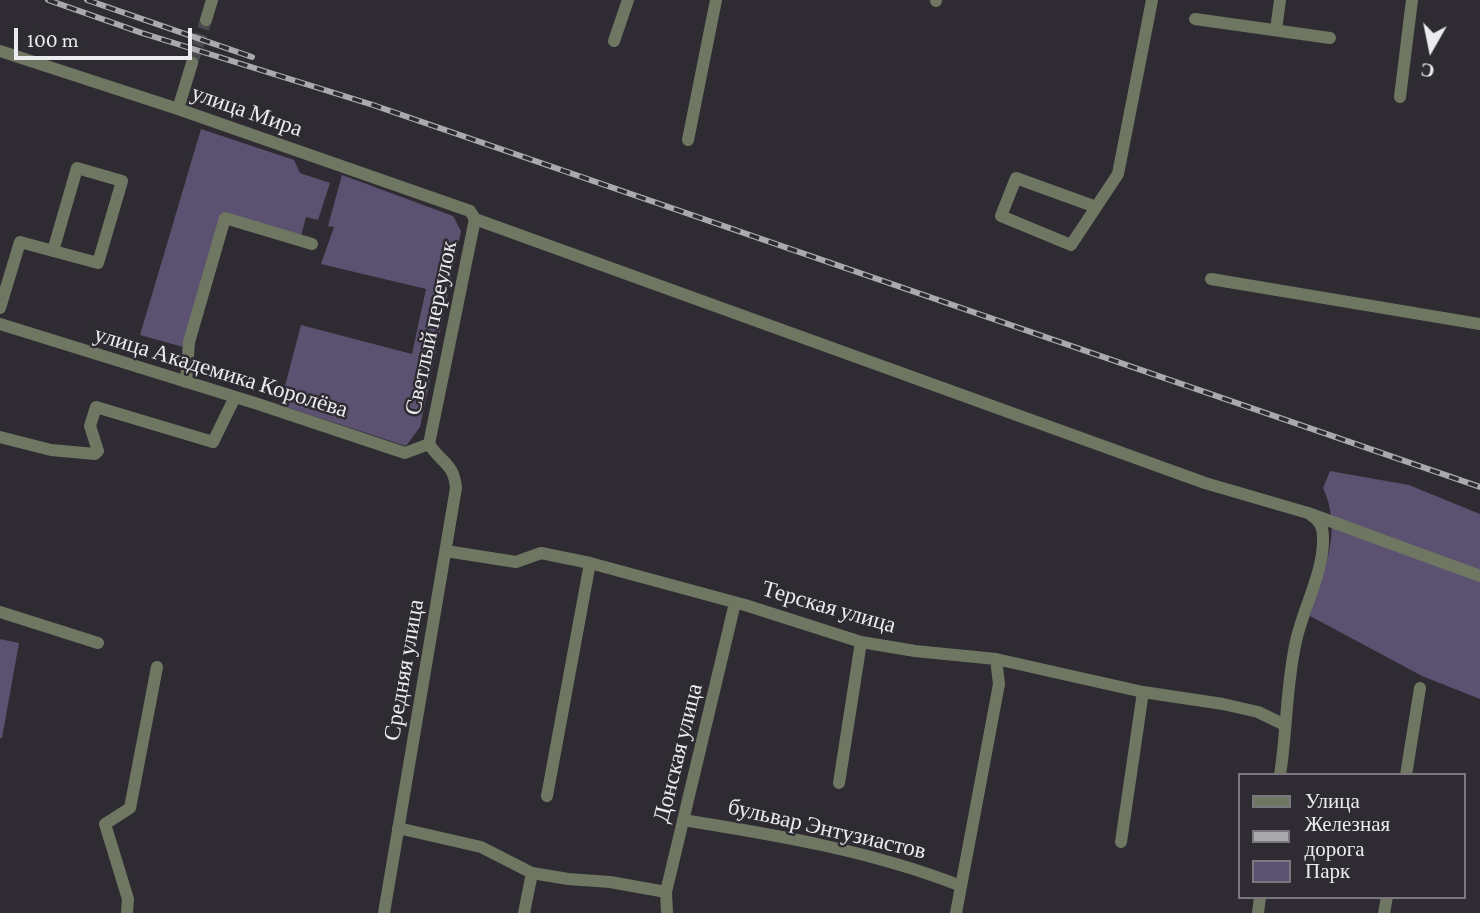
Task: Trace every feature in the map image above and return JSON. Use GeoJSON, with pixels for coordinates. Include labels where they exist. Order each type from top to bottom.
{"type":"FeatureCollection","features":[{"type":"Feature","properties":{"kind":"street"},"geometry":{"type":"LineString","coordinates":[[206,20],[212,0]]}},
{"type":"Feature","properties":{"kind":"street"},"geometry":{"type":"LineString","coordinates":[[614,41],[628,0]]}},
{"type":"Feature","properties":{"kind":"street"},"geometry":{"type":"LineString","coordinates":[[688,139],[716,0]]}},
{"type":"Feature","properties":{"kind":"street"},"geometry":{"type":"LineString","coordinates":[[1096,207],[1016,178],[1001,216],[1071,245],[1118,174],[1152,0]]}},
{"type":"Feature","properties":{"kind":"street"},"geometry":{"type":"LineString","coordinates":[[1276,30],[1280,0]]}},
{"type":"Feature","properties":{"kind":"street"},"geometry":{"type":"LineString","coordinates":[[1400,97],[1412,0]]}},
{"type":"Feature","properties":{"kind":"street"},"geometry":{"type":"LineString","coordinates":[[1195,19],[1330,38]]}},
{"type":"Feature","properties":{"kind":"street","name":"улица Мира"},"geometry":{"type":"LineString","coordinates":[[0,51],[177,109],[470,211],[475,219],[1205,483],[1308,513],[1480,576]]}},
{"type":"Feature","properties":{"kind":"street"},"geometry":{"type":"LineString","coordinates":[[177,109],[192,63]]}},
{"type":"Feature","properties":{"kind":"street"},"geometry":{"type":"LineString","coordinates":[[0,307],[20,242],[53,251],[98,263],[122,181],[77,168],[53,251]]}},
{"type":"Feature","properties":{"kind":"street"},"geometry":{"type":"LineString","coordinates":[[186,382],[189,342],[225,218],[312,244]]}},
{"type":"Feature","properties":{"kind":"street","name":"Светлый переулок"},"geometry":{"type":"LineString","coordinates":[[429,444],[475,219]]}},
{"type":"Feature","properties":{"kind":"street"},"geometry":{"type":"LineString","coordinates":[[1211,279],[1480,324]]}},
{"type":"Feature","properties":{"kind":"street","name":"улица Академика Королёва"},"geometry":{"type":"LineString","coordinates":[[0,324],[405,453],[429,444]]}},
{"type":"Feature","properties":{"kind":"street"},"geometry":{"type":"LineString","coordinates":[[0,438],[51,450],[95,454],[98,451],[90,426],[96,407],[214,443],[235,397]]}},
{"type":"Feature","properties":{"kind":"street","name":"Средняя улица"},"geometry":{"type":"LineString","coordinates":[[384,913],[456,488],[455,475],[447,462],[435,454],[429,444]]}},
{"type":"Feature","properties":{"kind":"street"},"geometry":{"type":"LineString","coordinates":[[1280,773],[1295,642],[1324,540],[1323,528],[1318,520],[1308,513]]}},
{"type":"Feature","properties":{"kind":"street","name":"Терская улица"},"geometry":{"type":"LineString","coordinates":[[446,551],[516,562],[541,553],[590,563],[735,603],[861,642],[915,651],[996,659],[1143,692],[1223,704],[1258,712],[1285,725]]}},
{"type":"Feature","properties":{"kind":"street"},"geometry":{"type":"LineString","coordinates":[[547,796],[590,563]]}},
{"type":"Feature","properties":{"kind":"street","name":"Донская улица"},"geometry":{"type":"LineString","coordinates":[[667,913],[666,892],[735,603]]}},
{"type":"Feature","properties":{"kind":"street"},"geometry":{"type":"LineString","coordinates":[[0,612],[98,643]]}},
{"type":"Feature","properties":{"kind":"street"},"geometry":{"type":"LineString","coordinates":[[839,783],[861,642]]}},
{"type":"Feature","properties":{"kind":"street"},"geometry":{"type":"LineString","coordinates":[[956,913],[999,684],[996,659]]}},
{"type":"Feature","properties":{"kind":"street"},"geometry":{"type":"LineString","coordinates":[[127,913],[128,899],[105,824],[130,808],[157,667]]}},
{"type":"Feature","properties":{"kind":"street"},"geometry":{"type":"LineString","coordinates":[[1406,773],[1420,688]]}},
{"type":"Feature","properties":{"kind":"street"},"geometry":{"type":"LineString","coordinates":[[1121,842],[1143,692]]}},
{"type":"Feature","properties":{"kind":"street","name":"бульвар Энтузиастов"},"geometry":{"type":"LineString","coordinates":[[683,820],[836,848],[920,870],[961,886]]}},
{"type":"Feature","properties":{"kind":"street"},"geometry":{"type":"LineString","coordinates":[[398,828],[481,846],[532,873],[666,892]]}},
{"type":"Feature","properties":{"kind":"street"},"geometry":{"type":"LineString","coordinates":[[524,913],[532,873]]}},
{"type":"Feature","properties":{"kind":"green space"},"geometry":{"type":"Polygon","coordinates":[[[201,129],[294,160],[300,173],[330,183],[318,220],[306,217],[301,236],[223,214],[183,347],[140,335],[201,129]]]}},
{"type":"Feature","properties":{"kind":"green space"},"geometry":{"type":"Polygon","coordinates":[[[342,175],[453,216],[461,231],[420,427],[406,446],[280,405],[301,325],[412,354],[426,289],[321,264],[334,227],[328,226],[342,175]]]}},
{"type":"Feature","properties":{"kind":"green space"},"geometry":{"type":"Polygon","coordinates":[[[1330,471],[1409,485],[1480,514],[1480,699],[1422,676],[1310,616],[1329,552],[1332,521],[1323,488],[1330,471]]]}},
{"type":"Feature","properties":{"kind":"green space"},"geometry":{"type":"Polygon","coordinates":[[[0,639],[19,643],[2,738],[0,738],[0,639]]]}},
{"type":"Feature","properties":{"kind":"tunnel"},"geometry":{"type":"LineString","coordinates":[[192,63],[206,20]]}},
{"type":"Feature","properties":{"kind":"railway"},"geometry":{"type":"LineString","coordinates":[[48,0],[142,33],[373,105],[1480,487]]}},
{"type":"Feature","properties":{"kind":"railway"},"geometry":{"type":"LineString","coordinates":[[87,0],[252,57]]}}]}
